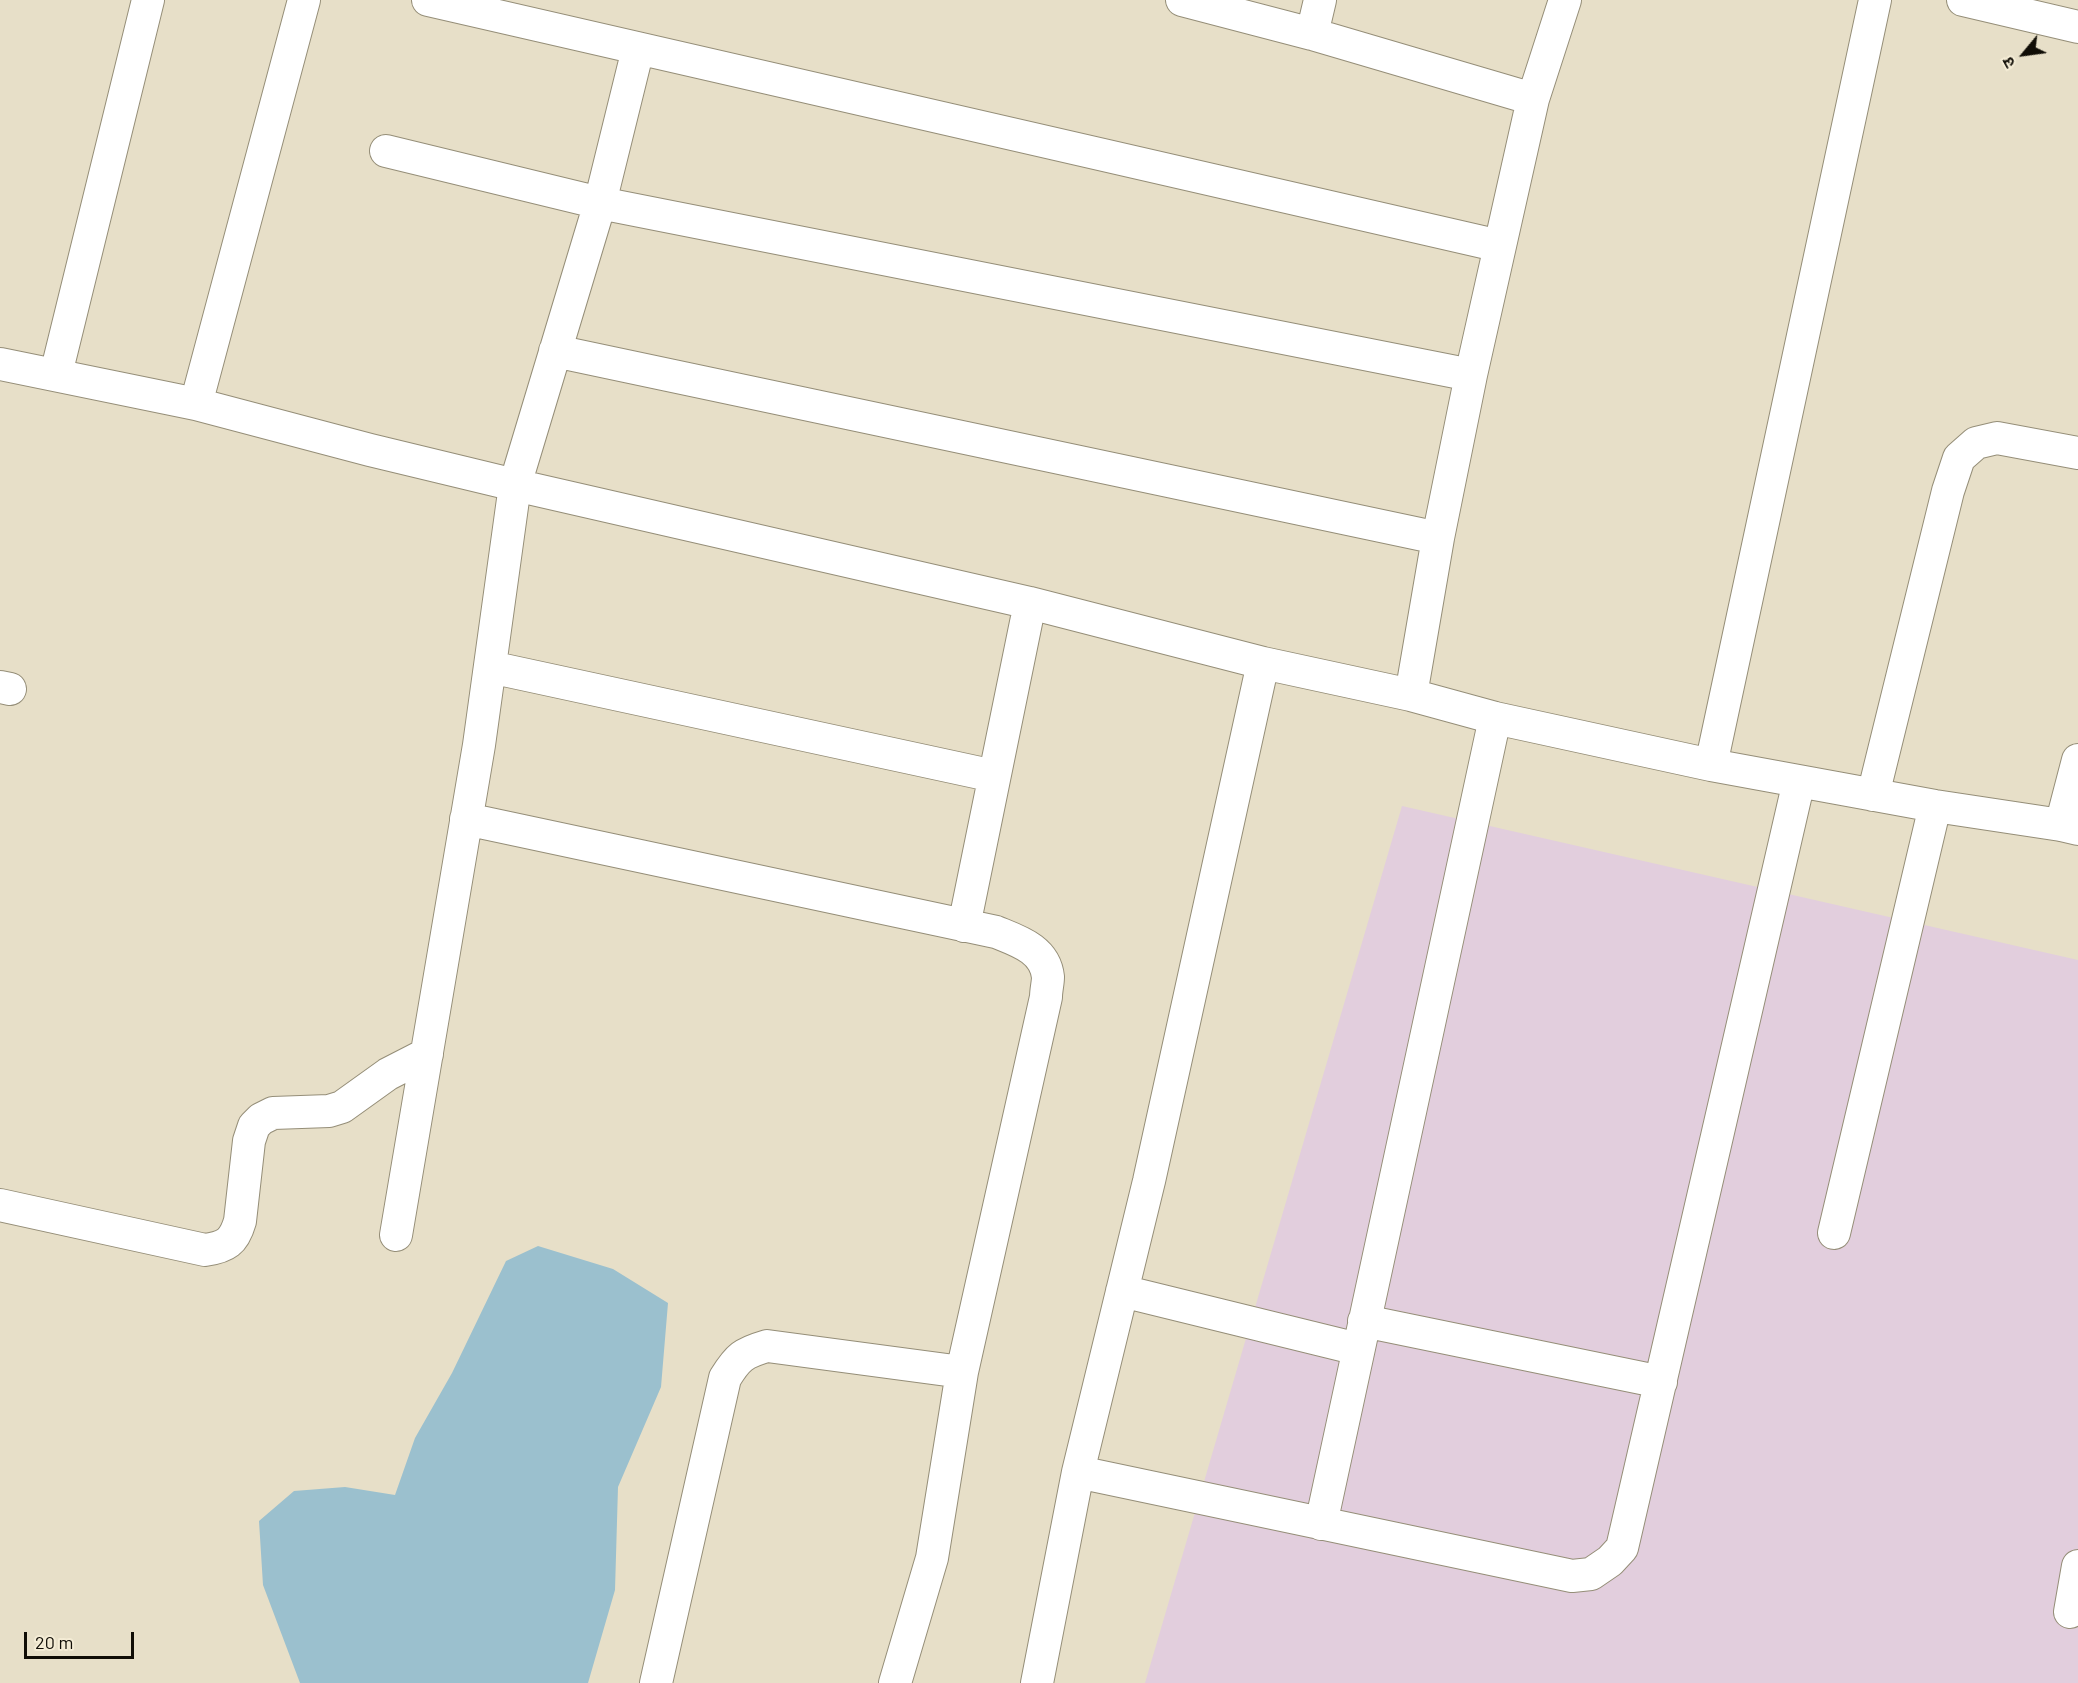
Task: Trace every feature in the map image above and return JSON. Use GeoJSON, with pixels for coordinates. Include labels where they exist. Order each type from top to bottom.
{"type":"FeatureCollection","features":[{"type":"Feature","properties":{"kind":"street"},"geometry":{"type":"LineString","coordinates":[[56,374],[148,0]]}},
{"type":"Feature","properties":{"kind":"street"},"geometry":{"type":"LineString","coordinates":[[196,404],[304,0]]}},
{"type":"Feature","properties":{"kind":"street"},"geometry":{"type":"LineString","coordinates":[[428,0],[1500,246]]}},
{"type":"Feature","properties":{"kind":"street"},"geometry":{"type":"LineString","coordinates":[[1182,0],[1312,34],[1533,99]]}},
{"type":"Feature","properties":{"kind":"street"},"geometry":{"type":"LineString","coordinates":[[1312,34],[1320,0]]}},
{"type":"Feature","properties":{"kind":"street"},"geometry":{"type":"LineString","coordinates":[[1411,695],[1438,538],[1471,375],[1533,99],[1565,0]]}},
{"type":"Feature","properties":{"kind":"street"},"geometry":{"type":"LineString","coordinates":[[1711,765],[1875,0]]}},
{"type":"Feature","properties":{"kind":"street"},"geometry":{"type":"LineString","coordinates":[[1963,0],[2078,27]]}},
{"type":"Feature","properties":{"kind":"street"},"geometry":{"type":"LineString","coordinates":[[396,1235],[466,819],[515,485],[600,203],[638,49]]}},
{"type":"Feature","properties":{"kind":"street"},"geometry":{"type":"LineString","coordinates":[[386,151],[600,203],[1471,375]]}},
{"type":"Feature","properties":{"kind":"street"},"geometry":{"type":"LineString","coordinates":[[555,351],[1438,538]]}},
{"type":"Feature","properties":{"kind":"street"},"geometry":{"type":"LineString","coordinates":[[0,364],[196,404],[515,485],[1030,603],[1263,663],[1411,695],[1495,718],[1711,765],[1935,806],[2070,827],[2078,760]]}},
{"type":"Feature","properties":{"kind":"street"},"geometry":{"type":"LineString","coordinates":[[1873,795],[1948,491],[1959,458],[1976,443],[1997,438],[2078,453]]}},
{"type":"Feature","properties":{"kind":"street"},"geometry":{"type":"LineString","coordinates":[[964,926],[1030,603]]}},
{"type":"Feature","properties":{"kind":"street"},"geometry":{"type":"LineString","coordinates":[[1037,1683],[1078,1472],[1149,1181],[1263,663]]}},
{"type":"Feature","properties":{"kind":"street"},"geometry":{"type":"LineString","coordinates":[[490,667],[994,776]]}},
{"type":"Feature","properties":{"kind":"street"},"geometry":{"type":"LineString","coordinates":[[1322,1524],[1495,718]]}},
{"type":"Feature","properties":{"kind":"street"},"geometry":{"type":"LineString","coordinates":[[1078,1472],[1572,1576],[1591,1574],[1610,1561],[1622,1548],[1799,781]]}},
{"type":"Feature","properties":{"kind":"street"},"geometry":{"type":"LineString","coordinates":[[1834,1233],[1935,806]]}},
{"type":"Feature","properties":{"kind":"street"},"geometry":{"type":"LineString","coordinates":[[466,819],[996,932],[1021,942],[1038,953],[1048,976],[1046,996],[962,1372],[932,1558],[895,1683]]}},
{"type":"Feature","properties":{"kind":"street"},"geometry":{"type":"LineString","coordinates":[[0,1205],[205,1250],[220,1248],[230,1242],[237,1233],[249,1140],[254,1126],[261,1119],[273,1113],[329,1112],[342,1107],[388,1074],[427,1054]]}},
{"type":"Feature","properties":{"kind":"street"},"geometry":{"type":"LineString","coordinates":[[1122,1291],[1361,1335],[1661,1382]]}},
{"type":"Feature","properties":{"kind":"street"},"geometry":{"type":"LineString","coordinates":[[656,1683],[725,1378],[734,1364],[748,1352],[767,1346],[962,1372]]}},
{"type":"Feature","properties":{"kind":"street"},"geometry":{"type":"LineString","coordinates":[[2070,1612],[2078,1566]]}},
{"type":"Feature","properties":{"kind":"shaded area"},"geometry":{"type":"Polygon","coordinates":[[[1402,806],[2078,960],[2078,1683],[1145,1683],[1402,806]]]}},
{"type":"Feature","properties":{"kind":"water"},"geometry":{"type":"Polygon","coordinates":[[[538,1246],[613,1269],[668,1303],[661,1387],[618,1487],[615,1590],[588,1683],[300,1683],[263,1585],[259,1521],[294,1491],[345,1487],[395,1495],[415,1438],[452,1373],[506,1261],[538,1246]]]}}]}
